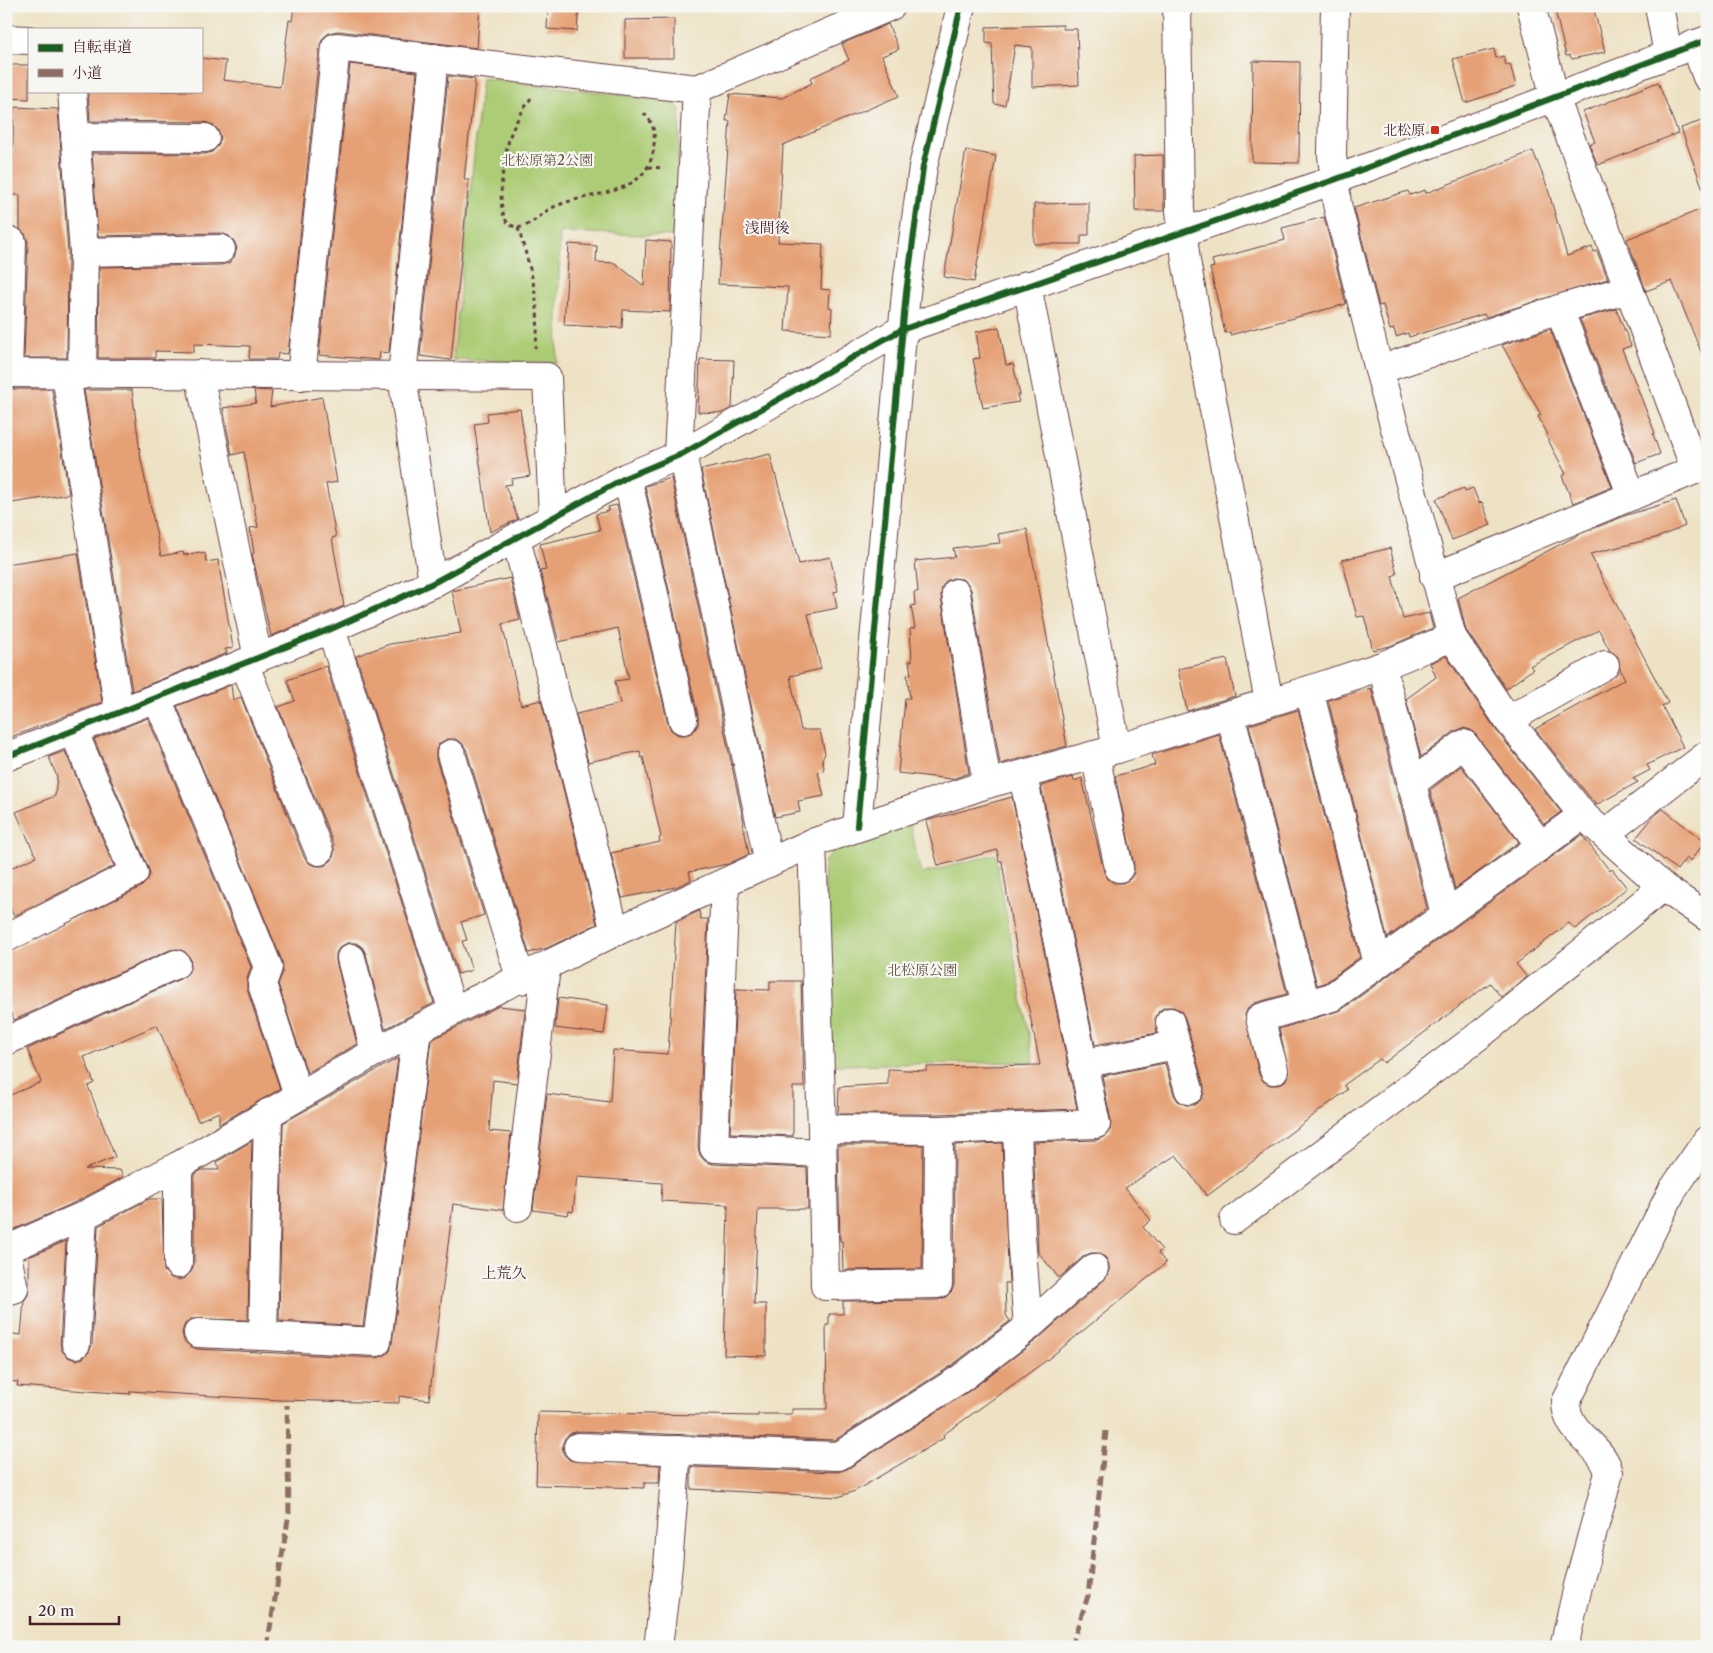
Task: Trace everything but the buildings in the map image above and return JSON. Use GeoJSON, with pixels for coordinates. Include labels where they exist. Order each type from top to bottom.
{"type":"FeatureCollection","features":[{"type":"Feature","properties":{"kind":"street"},"geometry":{"type":"LineString","coordinates":[[301,376],[336,47],[697,89],[891,6]]}},
{"type":"Feature","properties":{"kind":"street"},"geometry":{"type":"LineString","coordinates":[[857,826],[901,330],[923,167],[960,6]]}},
{"type":"Feature","properties":{"kind":"street"},"geometry":{"type":"LineString","coordinates":[[1177,6],[1182,234],[1269,702]]}},
{"type":"Feature","properties":{"kind":"street"},"geometry":{"type":"LineString","coordinates":[[1335,6],[1332,155],[1337,204],[1379,370],[1434,577],[1452,637],[1508,720],[1583,815],[1663,887],[1707,917]]}},
{"type":"Feature","properties":{"kind":"street"},"geometry":{"type":"LineString","coordinates":[[1434,577],[1701,467],[1555,98],[1531,6]]}},
{"type":"Feature","properties":{"kind":"street"},"geometry":{"type":"LineString","coordinates":[[1659,6],[1668,54]]}},
{"type":"Feature","properties":{"kind":"street"},"geometry":{"type":"LineString","coordinates":[[6,39],[28,40]]}},
{"type":"Feature","properties":{"kind":"street"},"geometry":{"type":"LineString","coordinates":[[6,757],[331,629],[433,583],[627,477],[680,454],[901,330],[1334,180],[1701,42],[1707,77]]}},
{"type":"Feature","properties":{"kind":"street"},"geometry":{"type":"LineString","coordinates":[[433,583],[402,376],[434,58]]}},
{"type":"Feature","properties":{"kind":"street"},"geometry":{"type":"LineString","coordinates":[[697,89],[680,454],[769,863]]}},
{"type":"Feature","properties":{"kind":"street"},"geometry":{"type":"LineString","coordinates":[[72,92],[84,252],[74,375],[120,711]]}},
{"type":"Feature","properties":{"kind":"street"},"geometry":{"type":"LineString","coordinates":[[74,137],[205,138]]}},
{"type":"Feature","properties":{"kind":"street"},"geometry":{"type":"LineString","coordinates":[[12,242],[7,373],[546,378],[553,518]]}},
{"type":"Feature","properties":{"kind":"street"},"geometry":{"type":"LineString","coordinates":[[84,252],[220,249]]}},
{"type":"Feature","properties":{"kind":"street"},"geometry":{"type":"LineString","coordinates":[[1027,285],[1106,752],[1118,868]]}},
{"type":"Feature","properties":{"kind":"street"},"geometry":{"type":"LineString","coordinates":[[1379,370],[1560,309],[1629,289]]}},
{"type":"Feature","properties":{"kind":"street"},"geometry":{"type":"LineString","coordinates":[[1560,309],[1632,496]]}},
{"type":"Feature","properties":{"kind":"street"},"geometry":{"type":"LineString","coordinates":[[199,374],[251,660],[320,851]]}},
{"type":"Feature","properties":{"kind":"street"},"geometry":{"type":"LineString","coordinates":[[627,477],[683,720]]}},
{"type":"Feature","properties":{"kind":"street"},"geometry":{"type":"LineString","coordinates":[[516,538],[616,932]]}},
{"type":"Feature","properties":{"kind":"street"},"geometry":{"type":"LineString","coordinates":[[956,593],[986,784]]}},
{"type":"Feature","properties":{"kind":"street"},"geometry":{"type":"LineString","coordinates":[[331,629],[453,1011]]}},
{"type":"Feature","properties":{"kind":"street"},"geometry":{"type":"LineString","coordinates":[[6,1291],[14,1289],[6,1251],[83,1216],[178,1166],[375,1052],[453,1011],[521,980],[616,932],[812,843],[857,826],[986,784],[1023,776],[1106,752],[1309,690],[1382,666],[1452,637]]}},
{"type":"Feature","properties":{"kind":"street"},"geometry":{"type":"LineString","coordinates":[[1508,720],[1605,665]]}},
{"type":"Feature","properties":{"kind":"street"},"geometry":{"type":"LineString","coordinates":[[1382,666],[1445,914]]}},
{"type":"Feature","properties":{"kind":"street"},"geometry":{"type":"LineString","coordinates":[[1309,690],[1378,964]]}},
{"type":"Feature","properties":{"kind":"street"},"geometry":{"type":"LineString","coordinates":[[157,698],[268,967],[262,984],[298,1096]]}},
{"type":"Feature","properties":{"kind":"street"},"geometry":{"type":"LineString","coordinates":[[1230,714],[1306,1004]]}},
{"type":"Feature","properties":{"kind":"street"},"geometry":{"type":"LineString","coordinates":[[6,938],[134,873],[73,730]]}},
{"type":"Feature","properties":{"kind":"street"},"geometry":{"type":"LineString","coordinates":[[1411,784],[1464,744],[1541,846]]}},
{"type":"Feature","properties":{"kind":"street"},"geometry":{"type":"LineString","coordinates":[[451,754],[521,980]]}},
{"type":"Feature","properties":{"kind":"street"},"geometry":{"type":"LineString","coordinates":[[1605,834],[1707,755]]}},
{"type":"Feature","properties":{"kind":"street"},"geometry":{"type":"LineString","coordinates":[[725,884],[714,1148],[822,1141],[939,1130],[1096,1124],[1023,776]]}},
{"type":"Feature","properties":{"kind":"street"},"geometry":{"type":"LineString","coordinates":[[1274,1070],[1260,1018],[1332,998],[1583,815]]}},
{"type":"Feature","properties":{"kind":"street"},"geometry":{"type":"LineString","coordinates":[[812,843],[825,1286],[938,1284],[939,1130]]}},
{"type":"Feature","properties":{"kind":"street"},"geometry":{"type":"LineString","coordinates":[[1234,1220],[1481,1034],[1663,887]]}},
{"type":"Feature","properties":{"kind":"street"},"geometry":{"type":"LineString","coordinates":[[351,958],[375,1052]]}},
{"type":"Feature","properties":{"kind":"street"},"geometry":{"type":"LineString","coordinates":[[6,1041],[176,964]]}},
{"type":"Feature","properties":{"kind":"street"},"geometry":{"type":"LineString","coordinates":[[518,1208],[546,967]]}},
{"type":"Feature","properties":{"kind":"street"},"geometry":{"type":"LineString","coordinates":[[198,1333],[377,1342],[418,1030]]}},
{"type":"Feature","properties":{"kind":"street"},"geometry":{"type":"LineString","coordinates":[[1083,1064],[1172,1033],[1189,1090]]}},
{"type":"Feature","properties":{"kind":"street"},"geometry":{"type":"LineString","coordinates":[[263,1336],[268,1113]]}},
{"type":"Feature","properties":{"kind":"street"},"geometry":{"type":"LineString","coordinates":[[1017,1128],[1021,1236],[1028,1327]]}},
{"type":"Feature","properties":{"kind":"street"},"geometry":{"type":"LineString","coordinates":[[1564,1647],[1578,1586],[1609,1473],[1607,1462],[1574,1427],[1566,1415],[1566,1402],[1672,1191],[1707,1140]]}},
{"type":"Feature","properties":{"kind":"street"},"geometry":{"type":"LineString","coordinates":[[178,1166],[178,1264]]}},
{"type":"Feature","properties":{"kind":"street"},"geometry":{"type":"LineString","coordinates":[[76,1344],[83,1216]]}},
{"type":"Feature","properties":{"kind":"street"},"geometry":{"type":"LineString","coordinates":[[578,1447],[839,1456],[960,1378],[1028,1327],[1094,1268]]}},
{"type":"Feature","properties":{"kind":"street"},"geometry":{"type":"LineString","coordinates":[[658,1647],[668,1566],[677,1450]]}},
{"type":"Feature","properties":{"kind":"path"},"geometry":{"type":"LineString","coordinates":[[545,71],[517,120],[510,137],[505,160],[502,180],[503,213],[507,222],[518,228],[531,225],[550,209],[586,197],[617,190],[635,182],[648,167],[653,151],[655,132],[650,119],[640,110]]}},
{"type":"Feature","properties":{"kind":"path"},"geometry":{"type":"LineString","coordinates":[[518,228],[531,267],[538,333],[534,350],[519,377]]}},
{"type":"Feature","properties":{"kind":"green space","name":"北松原第2公園"},"geometry":{"type":"Polygon","coordinates":[[[482,78],[672,101],[680,110],[675,236],[560,232],[557,363],[453,360],[482,78]]]}},
{"type":"Feature","properties":{"kind":"green space","name":"北松原公園"},"geometry":{"type":"Polygon","coordinates":[[[909,818],[921,874],[995,854],[1034,1062],[831,1065],[824,862],[837,846],[909,818]]]}},
{"type":"Feature","properties":{"kind":"marked path"},"geometry":{"type":"LineString","coordinates":[[267,1647],[289,1513],[287,1405]]}},
{"type":"Feature","properties":{"kind":"marked path"},"geometry":{"type":"LineString","coordinates":[[1071,1647],[1088,1596],[1106,1431]]}},
{"type":"Feature","properties":{"kind":"cycle path"},"geometry":{"type":"LineString","coordinates":[[857,826],[906,293],[923,167],[961,6]]}},
{"type":"Feature","properties":{"kind":"cycle path"},"geometry":{"type":"LineString","coordinates":[[6,757],[331,629],[433,583],[627,477],[682,454],[901,330],[1334,180],[1707,40]]}},
{"type":"Feature","properties":{"kind":"place","name":"北松原"},"geometry":{"type":"Point","coordinates":[1435,130]}},
{"type":"Feature","properties":{"kind":"district","name":"浅間後"},"geometry":{"type":"Point","coordinates":[767,228]}},
{"type":"Feature","properties":{"kind":"district","name":"上荒久"},"geometry":{"type":"Point","coordinates":[504,1273]}}]}
